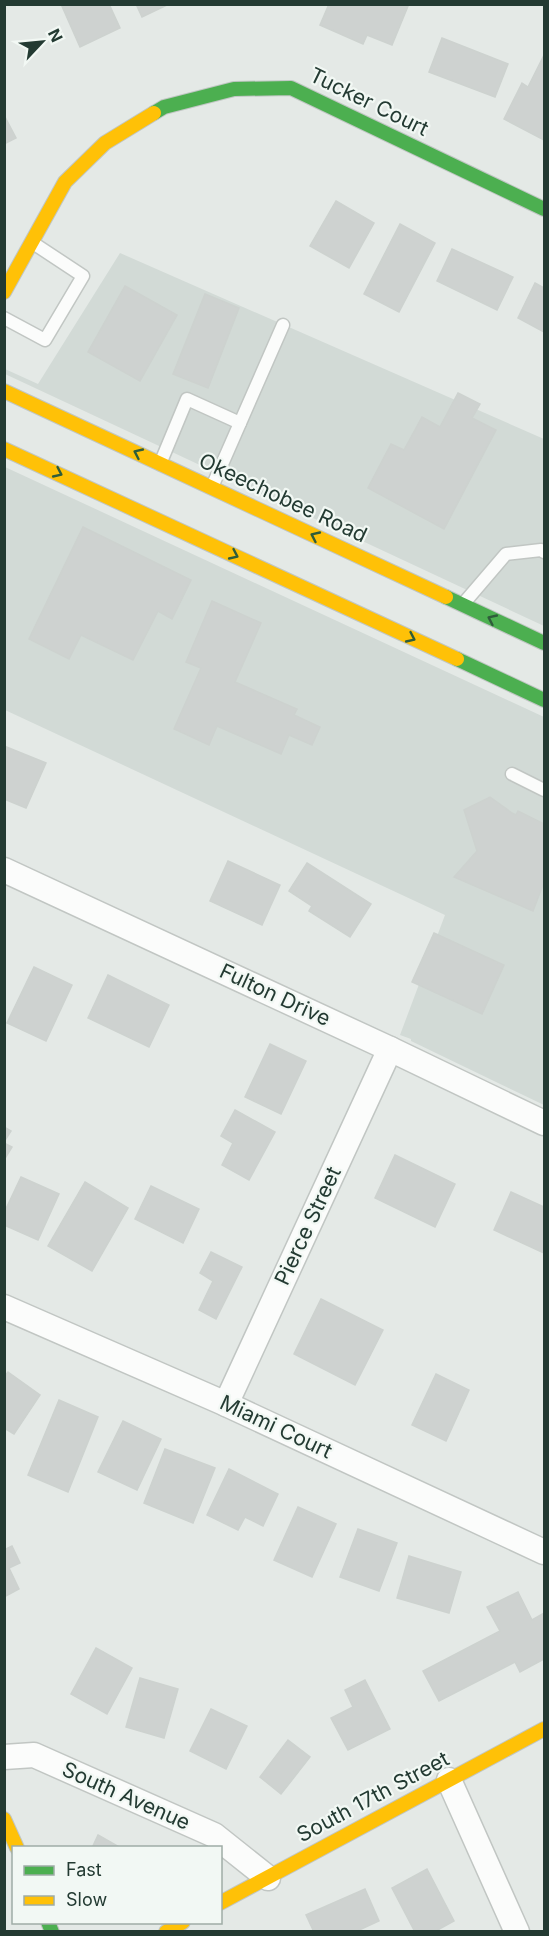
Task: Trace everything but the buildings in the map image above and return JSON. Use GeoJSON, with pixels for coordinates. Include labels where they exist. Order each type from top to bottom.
{"type":"FeatureCollection","features":[{"type":"Feature","properties":{"kind":"main road","name":"Tucker Court"},"geometry":{"type":"LineString","coordinates":[[4,292],[65,182],[105,143],[164,107],[234,89],[291,88],[544,209]]}},
{"type":"Feature","properties":{"kind":"main road","name":"Okeechobee Road"},"geometry":{"type":"LineString","coordinates":[[4,391],[544,644]]}},
{"type":"Feature","properties":{"kind":"main road"},"geometry":{"type":"LineString","coordinates":[[4,449],[544,699]]}},
{"type":"Feature","properties":{"kind":"main road","name":"South 17th Street"},"geometry":{"type":"LineString","coordinates":[[222,1902],[544,1729]]}},
{"type":"Feature","properties":{"kind":"main road"},"geometry":{"type":"LineString","coordinates":[[4,1819],[15,1846]]}},
{"type":"Feature","properties":{"kind":"main road"},"geometry":{"type":"LineString","coordinates":[[166,1932],[181,1924]]}},
{"type":"Feature","properties":{"kind":"street","name":"Fulton Drive"},"geometry":{"type":"LineString","coordinates":[[4,870],[390,1048],[544,1123]]}},
{"type":"Feature","properties":{"kind":"street","name":"Pierce Street"},"geometry":{"type":"LineString","coordinates":[[226,1404],[390,1048]]}},
{"type":"Feature","properties":{"kind":"street","name":"Miami Court"},"geometry":{"type":"LineString","coordinates":[[4,1307],[226,1404],[544,1552]]}},
{"type":"Feature","properties":{"kind":"street","name":"South Avenue"},"geometry":{"type":"LineString","coordinates":[[4,1757],[34,1755],[214,1835],[268,1878]]}},
{"type":"Feature","properties":{"kind":"street"},"geometry":{"type":"LineString","coordinates":[[449,1780],[518,1932]]}},
{"type":"Feature","properties":{"kind":"lane"},"geometry":{"type":"LineString","coordinates":[[4,318],[45,340],[83,276],[32,243]]}},
{"type":"Feature","properties":{"kind":"lane"},"geometry":{"type":"LineString","coordinates":[[212,488],[283,325]]}},
{"type":"Feature","properties":{"kind":"lane"},"geometry":{"type":"LineString","coordinates":[[160,464],[188,399],[240,423]]}},
{"type":"Feature","properties":{"kind":"lane"},"geometry":{"type":"LineString","coordinates":[[462,605],[506,554],[541,550],[544,552]]}},
{"type":"Feature","properties":{"kind":"lane"},"geometry":{"type":"LineString","coordinates":[[512,774],[544,790]]}},
{"type":"Feature","properties":{"kind":"shaded area"},"geometry":{"type":"Polygon","coordinates":[[[120,253],[544,439],[544,626],[5,374],[5,369],[38,384],[120,253]]]}},
{"type":"Feature","properties":{"kind":"shaded area"},"geometry":{"type":"Polygon","coordinates":[[[5,467],[544,717],[544,1105],[400,1035],[445,915],[5,710],[5,467]]]}},
{"type":"Feature","properties":{"kind":"traffic: fast"},"geometry":{"type":"LineString","coordinates":[[154,113],[164,107],[234,89],[291,88],[544,209]]}},
{"type":"Feature","properties":{"kind":"traffic: fast"},"geometry":{"type":"LineString","coordinates":[[446,597],[544,643]]}},
{"type":"Feature","properties":{"kind":"traffic: fast"},"geometry":{"type":"LineString","coordinates":[[457,659],[544,700]]}},
{"type":"Feature","properties":{"kind":"traffic: fast"},"geometry":{"type":"LineString","coordinates":[[49,1924],[52,1932]]}},
{"type":"Feature","properties":{"kind":"traffic: slow"},"geometry":{"type":"LineString","coordinates":[[4,292],[65,182],[105,143],[154,113]]}},
{"type":"Feature","properties":{"kind":"traffic: slow"},"geometry":{"type":"LineString","coordinates":[[4,391],[446,597]]}},
{"type":"Feature","properties":{"kind":"traffic: slow"},"geometry":{"type":"LineString","coordinates":[[4,449],[457,659]]}},
{"type":"Feature","properties":{"kind":"traffic: slow"},"geometry":{"type":"LineString","coordinates":[[222,1902],[544,1729]]}},
{"type":"Feature","properties":{"kind":"traffic: slow"},"geometry":{"type":"LineString","coordinates":[[4,1819],[16,1846]]}},
{"type":"Feature","properties":{"kind":"traffic: slow"},"geometry":{"type":"LineString","coordinates":[[166,1932],[180,1924]]}}]}
